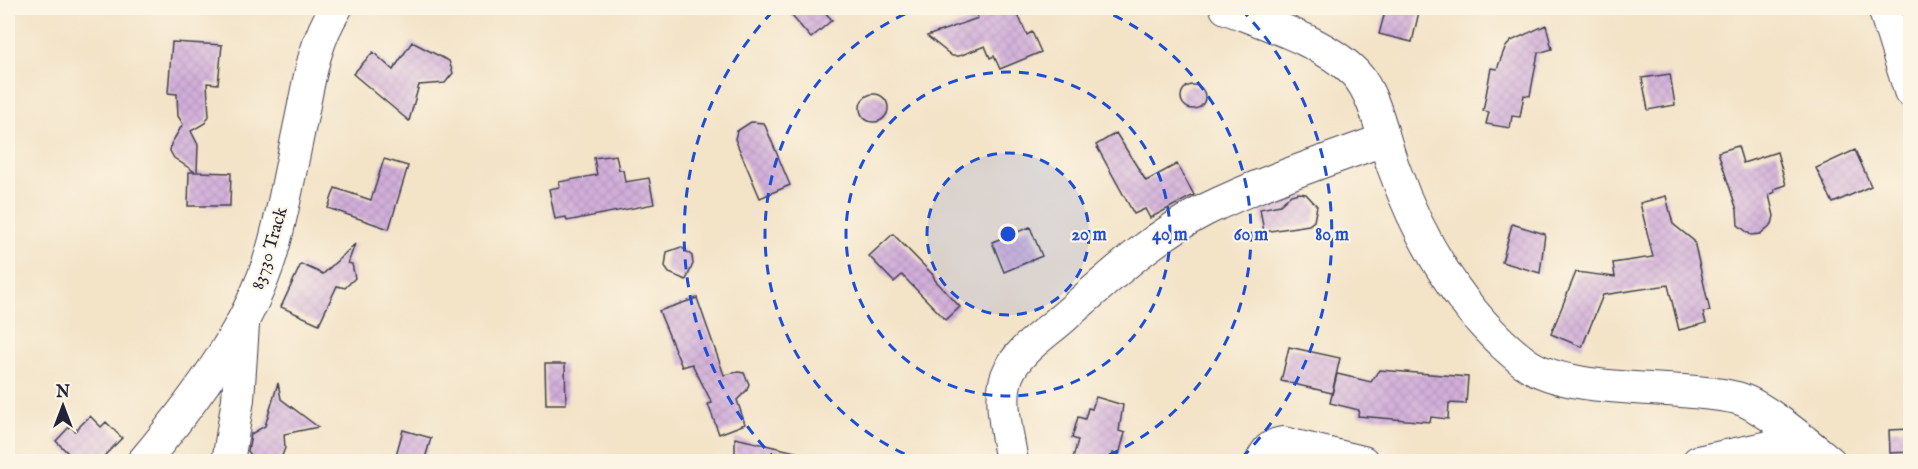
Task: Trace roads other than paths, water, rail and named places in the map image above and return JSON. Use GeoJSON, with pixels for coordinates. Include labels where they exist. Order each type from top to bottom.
{"type":"FeatureCollection","features":[{"type":"Feature","properties":{"kind":"street","name":"83730 Track"},"geometry":{"type":"LineString","coordinates":[[143,462],[168,432],[213,368],[243,317],[273,247],[313,59],[326,23],[336,8]]}},
{"type":"Feature","properties":{"kind":"street"},"geometry":{"type":"LineString","coordinates":[[1226,8],[1288,33],[1329,54],[1353,72],[1372,102],[1398,180],[1451,281],[1468,307],[1488,330],[1526,363],[1543,372],[1574,380],[1739,399],[1803,440],[1830,462]]}},
{"type":"Feature","properties":{"kind":"street"},"geometry":{"type":"LineString","coordinates":[[1884,8],[1911,90]]}},
{"type":"Feature","properties":{"kind":"street"},"geometry":{"type":"LineString","coordinates":[[1012,462],[1005,412],[1004,390],[1007,376],[1023,353],[1065,316],[1135,256],[1204,211],[1274,180],[1383,140]]}},
{"type":"Feature","properties":{"kind":"street"},"geometry":{"type":"LineString","coordinates":[[228,462],[238,399],[243,317]]}},
{"type":"Feature","properties":{"kind":"street"},"geometry":{"type":"LineString","coordinates":[[1698,462],[1803,440]]}},
{"type":"Feature","properties":{"kind":"street"},"geometry":{"type":"LineString","coordinates":[[1261,462],[1266,450],[1274,444],[1283,443],[1363,462]]}}]}
